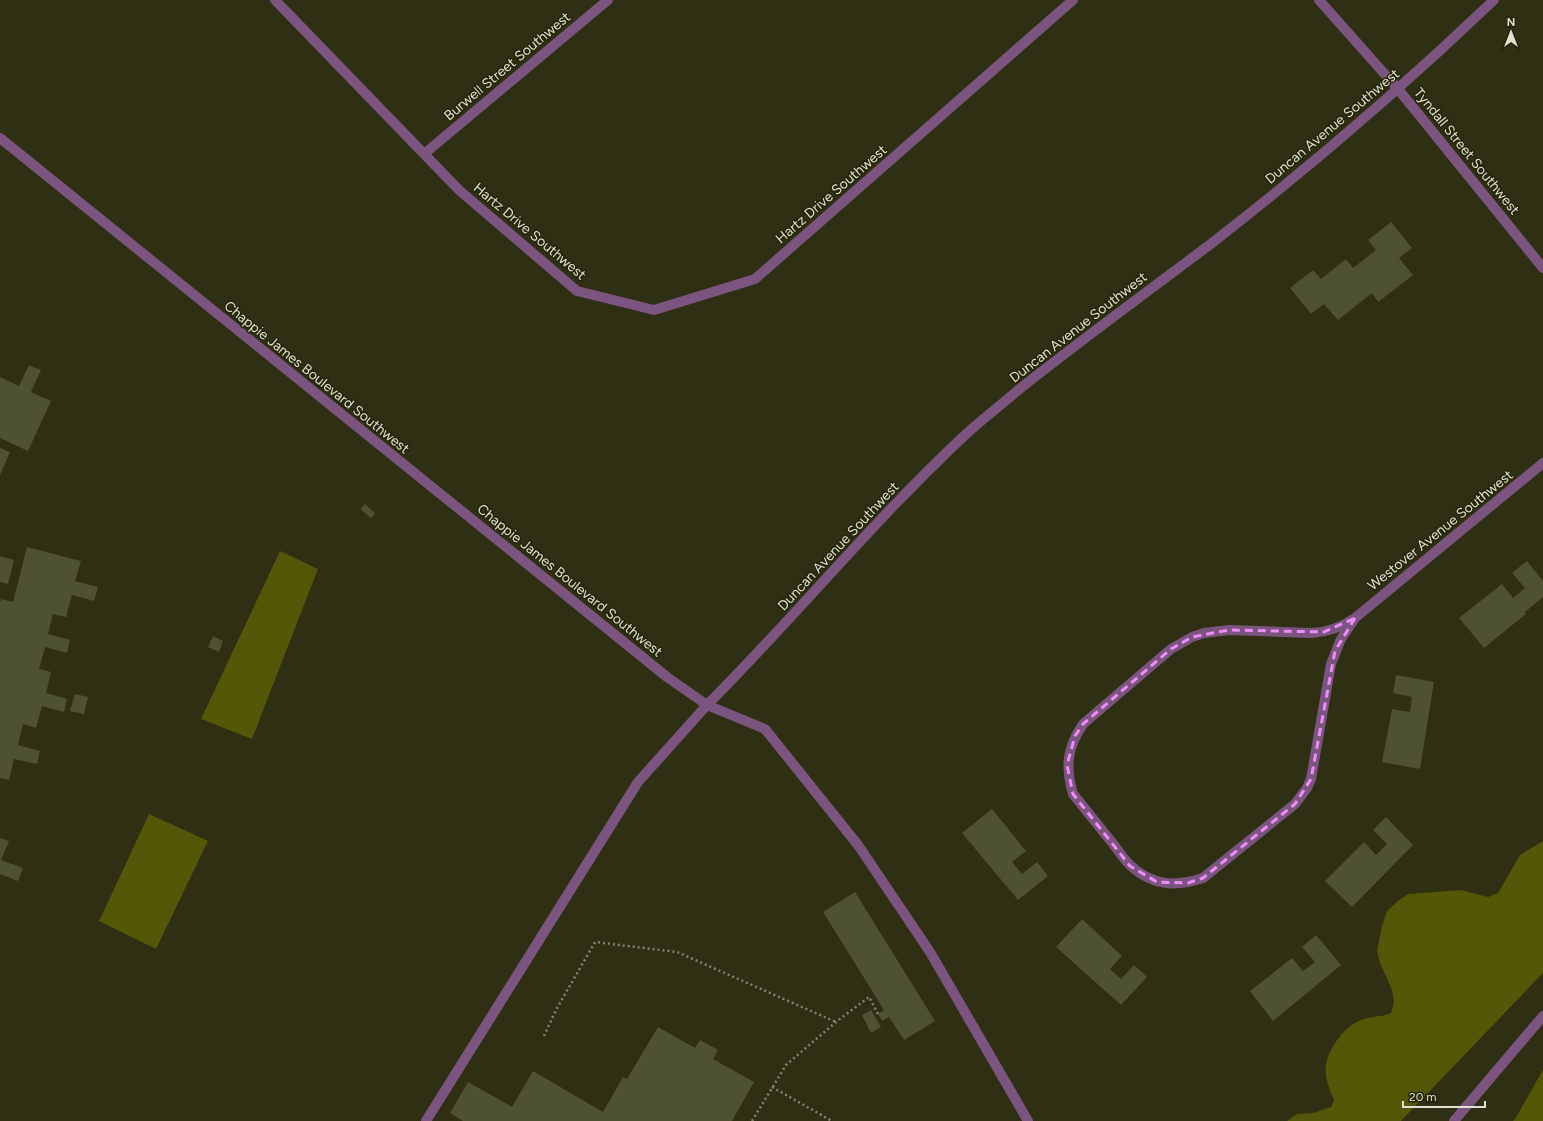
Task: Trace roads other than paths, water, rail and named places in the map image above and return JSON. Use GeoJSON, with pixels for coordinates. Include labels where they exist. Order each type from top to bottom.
{"type":"FeatureCollection","features":[{"type":"Feature","properties":{"kind":"street","name":"Hartz Drive Southwest"},"geometry":{"type":"LineString","coordinates":[[275,0],[459,190],[577,291],[654,310],[755,279],[1073,0]]}},
{"type":"Feature","properties":{"kind":"street","name":"Burwell Street Southwest"},"geometry":{"type":"LineString","coordinates":[[424,154],[608,0]]}},
{"type":"Feature","properties":{"kind":"street","name":"Tyndall Street Southwest"},"geometry":{"type":"LineString","coordinates":[[1319,0],[1398,89],[1543,268]]}},
{"type":"Feature","properties":{"kind":"street","name":"Duncan Avenue Southwest"},"geometry":{"type":"LineString","coordinates":[[426,1121],[638,782],[855,545],[965,435],[1055,361],[1212,243],[1298,174],[1398,89],[1494,0]]}},
{"type":"Feature","properties":{"kind":"street","name":"Chappie James Boulevard Southwest"},"geometry":{"type":"LineString","coordinates":[[0,138],[661,672],[707,705],[765,729],[858,845],[930,952],[1028,1121]]}},
{"type":"Feature","properties":{"kind":"street","name":"Westover Avenue Southwest"},"geometry":{"type":"LineString","coordinates":[[1355,618],[1335,651],[1331,664],[1311,779],[1307,788],[1296,804],[1203,878],[1188,883],[1172,884],[1157,882],[1130,866],[1073,794],[1067,765],[1075,736],[1083,724],[1171,649],[1192,637],[1204,633],[1229,630],[1312,633],[1324,632],[1346,625],[1543,463]]}},
{"type":"Feature","properties":{"kind":"street"},"geometry":{"type":"LineString","coordinates":[[1454,1121],[1543,1016]]}}]}
